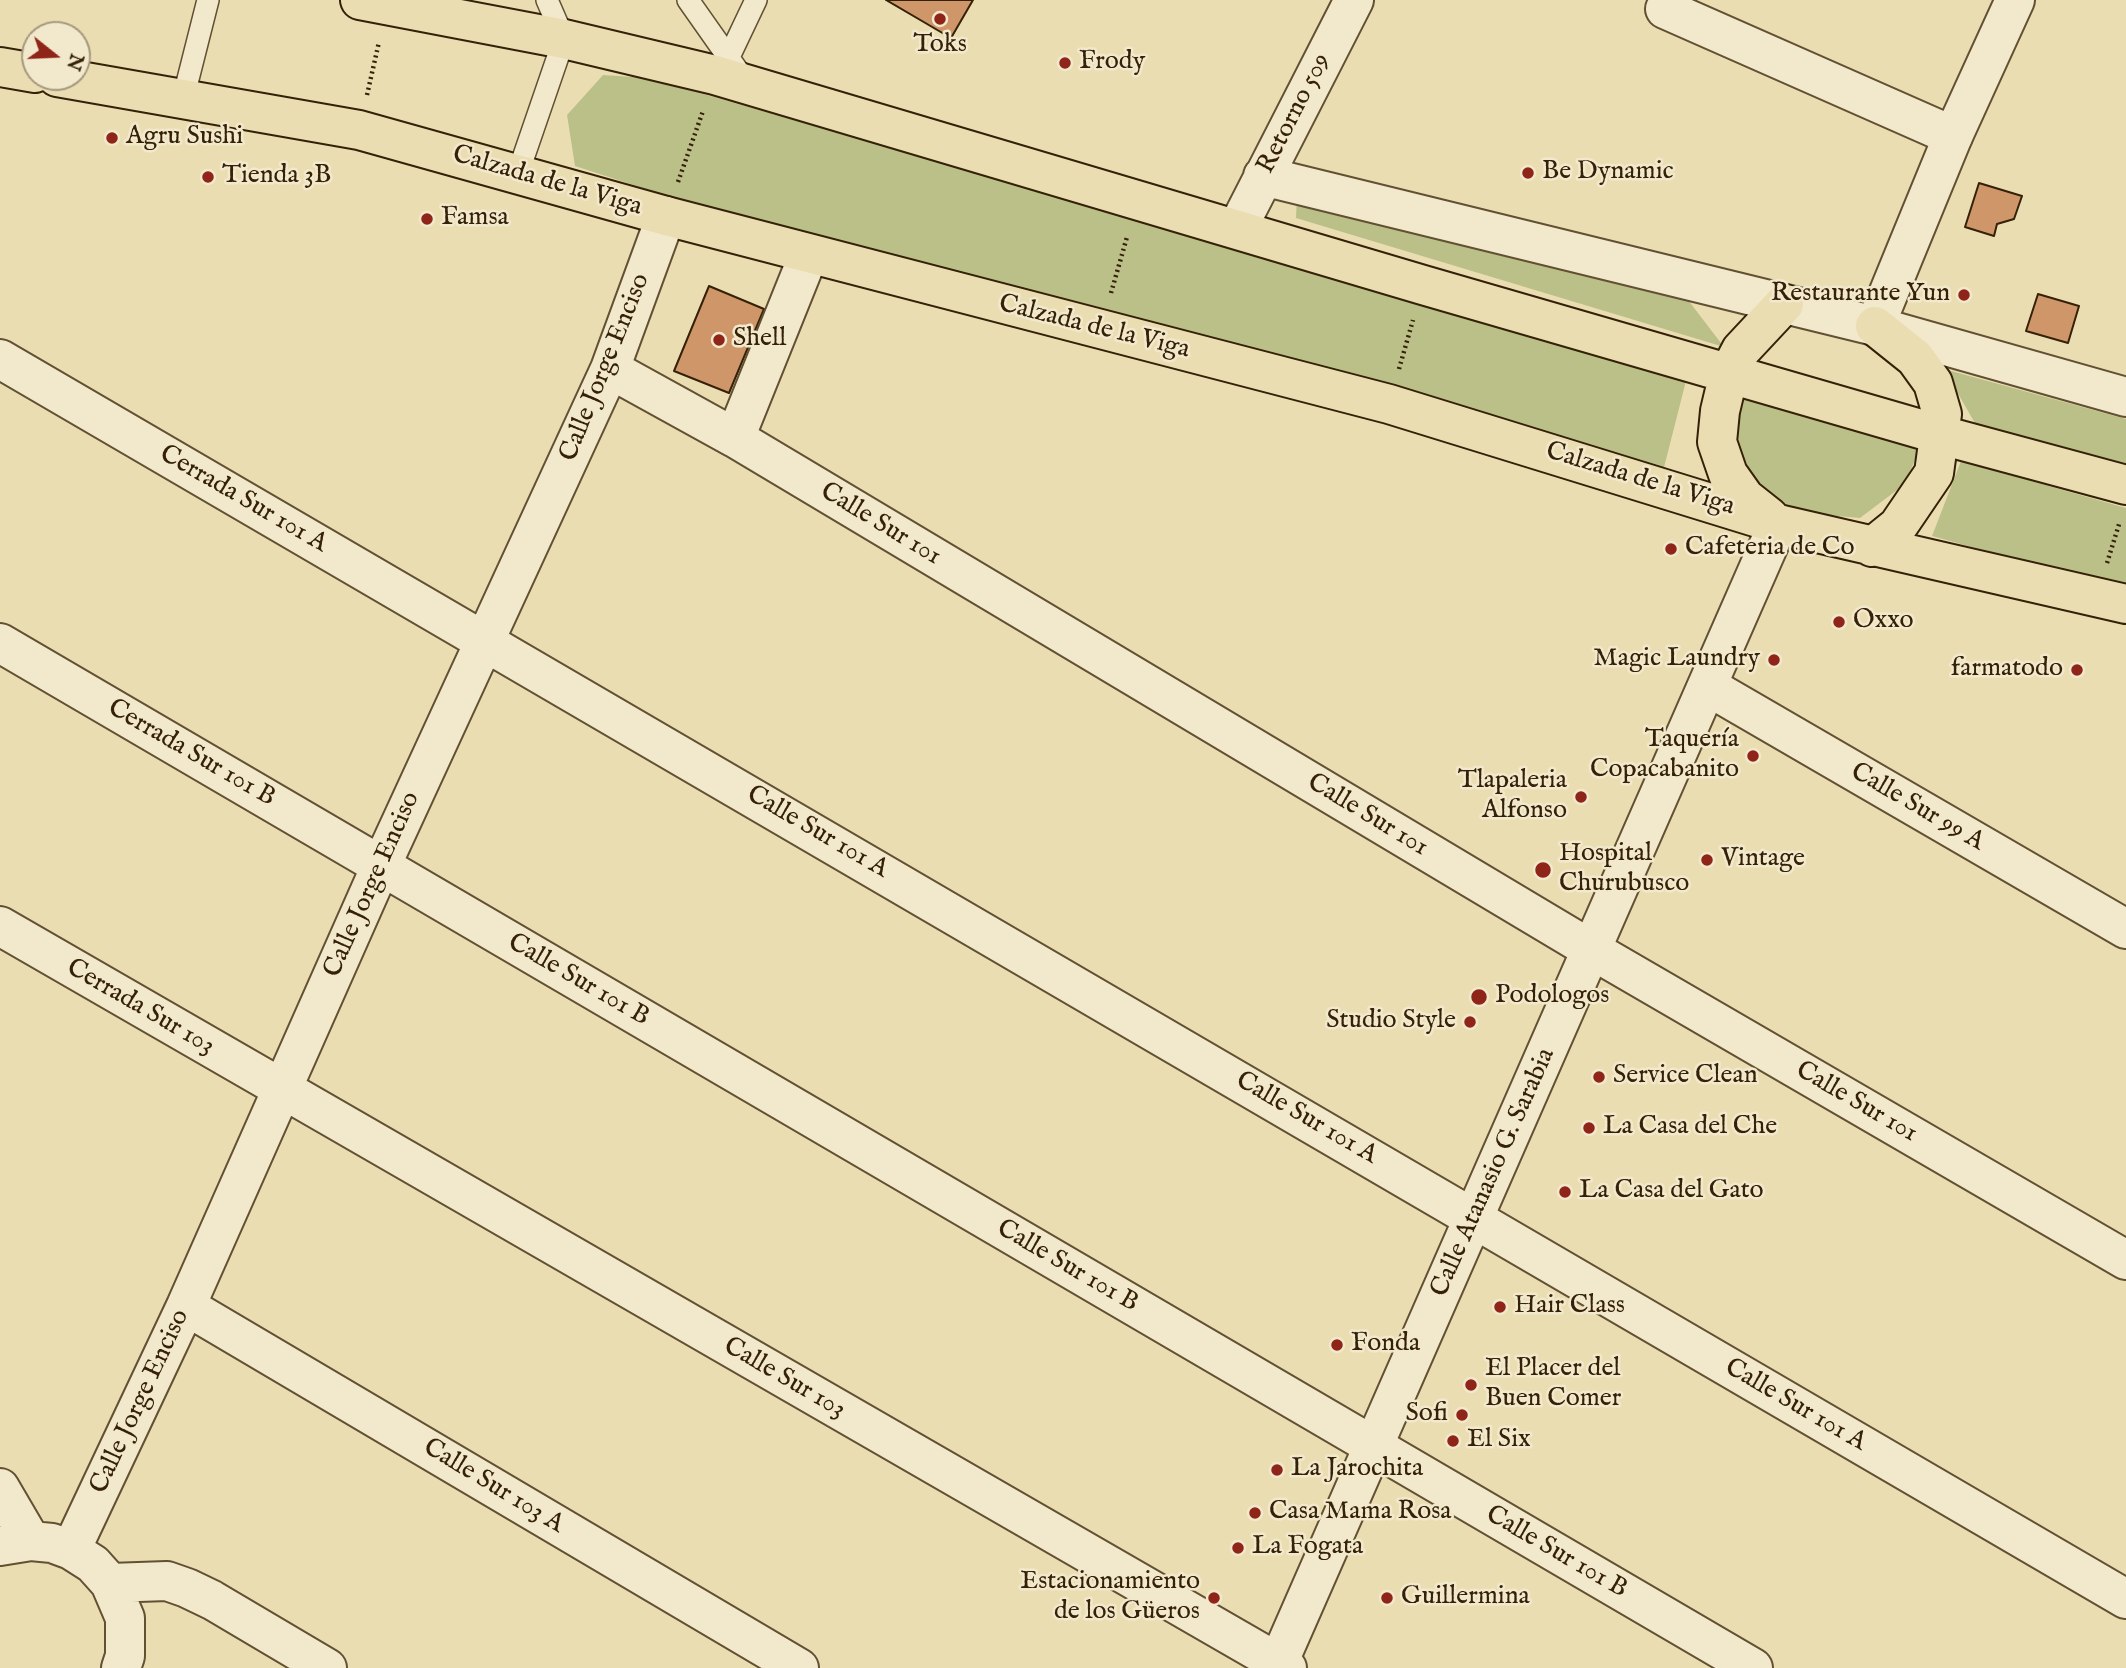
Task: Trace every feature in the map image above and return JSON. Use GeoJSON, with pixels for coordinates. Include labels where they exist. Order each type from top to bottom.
{"type":"FeatureCollection","features":[{"type":"Feature","properties":{"kind":"main road"},"geometry":{"type":"LineString","coordinates":[[381,2],[730,73],[1423,285],[1941,435],[2124,498]]}},
{"type":"Feature","properties":{"kind":"main road"},"geometry":{"type":"LineString","coordinates":[[0,67],[21,71]]}},
{"type":"Feature","properties":{"kind":"main road","name":"Calzada de la Viga"},"geometry":{"type":"LineString","coordinates":[[91,83],[359,130],[666,216],[1389,404],[1778,524],[2112,600]]}},
{"type":"Feature","properties":{"kind":"main road"},"geometry":{"type":"LineString","coordinates":[[1778,524],[1745,498],[1728,474],[1717,442],[1720,411],[1730,373],[1741,350],[1784,304]]}},
{"type":"Feature","properties":{"kind":"main road"},"geometry":{"type":"LineString","coordinates":[[1871,547],[1898,526],[1917,502],[1934,473],[1942,414],[1933,383],[1915,358],[1875,326]]}},
{"type":"Feature","properties":{"kind":"street","name":"Retorno 509"},"geometry":{"type":"LineString","coordinates":[[1237,229],[1354,0]]}},
{"type":"Feature","properties":{"kind":"street"},"geometry":{"type":"LineString","coordinates":[[1875,326],[1954,136],[2015,0]]}},
{"type":"Feature","properties":{"kind":"street"},"geometry":{"type":"LineString","coordinates":[[1665,9],[1954,136]]}},
{"type":"Feature","properties":{"kind":"street"},"geometry":{"type":"LineString","coordinates":[[1263,176],[1875,326],[2126,397]]}},
{"type":"Feature","properties":{"kind":"street","name":"Calle Jorge Enciso"},"geometry":{"type":"LineString","coordinates":[[71,1550],[186,1306],[382,866],[610,369],[666,216]]}},
{"type":"Feature","properties":{"kind":"street"},"geometry":{"type":"LineString","coordinates":[[735,438],[809,254]]}},
{"type":"Feature","properties":{"kind":"street","name":"Cerrada Sur 101 A"},"geometry":{"type":"LineString","coordinates":[[0,359],[486,640]]}},
{"type":"Feature","properties":{"kind":"street","name":"Calle Sur 101"},"geometry":{"type":"LineString","coordinates":[[610,369],[735,438],[1592,950],[2126,1260]]}},
{"type":"Feature","properties":{"kind":"street","name":"Calle Atanasio G. Sarabia"},"geometry":{"type":"LineString","coordinates":[[1280,1666],[1372,1446],[1709,687],[1778,524]]}},
{"type":"Feature","properties":{"kind":"street","name":"Calle Sur 101 A"},"geometry":{"type":"LineString","coordinates":[[486,640],[2126,1599]]}},
{"type":"Feature","properties":{"kind":"street","name":"Cerrada Sur 101 B"},"geometry":{"type":"LineString","coordinates":[[0,643],[382,866]]}},
{"type":"Feature","properties":{"kind":"street","name":"Calle Sur 99 A"},"geometry":{"type":"LineString","coordinates":[[1709,687],[2126,929]]}},
{"type":"Feature","properties":{"kind":"street","name":"Calle Sur 101 B"},"geometry":{"type":"LineString","coordinates":[[382,866],[1753,1668]]}},
{"type":"Feature","properties":{"kind":"street","name":"Cerrada Sur 103"},"geometry":{"type":"LineString","coordinates":[[0,926],[281,1091]]}},
{"type":"Feature","properties":{"kind":"street","name":"Calle Sur 103"},"geometry":{"type":"LineString","coordinates":[[281,1091],[1280,1666]]}},
{"type":"Feature","properties":{"kind":"street","name":"Calle Sur 103 A"},"geometry":{"type":"LineString","coordinates":[[186,1306],[799,1668]]}},
{"type":"Feature","properties":{"kind":"street"},"geometry":{"type":"LineString","coordinates":[[0,1488],[16,1543],[71,1550],[93,1564],[110,1583],[125,1618],[125,1657],[121,1668]]}},
{"type":"Feature","properties":{"kind":"street"},"geometry":{"type":"LineString","coordinates":[[110,1583],[167,1581],[177,1584],[212,1600],[327,1668]]}},
{"type":"Feature","properties":{"kind":"lane"},"geometry":{"type":"LineString","coordinates":[[183,99],[208,0]]}},
{"type":"Feature","properties":{"kind":"lane"},"geometry":{"type":"LineString","coordinates":[[518,173],[564,38],[547,0]]}},
{"type":"Feature","properties":{"kind":"lane"},"geometry":{"type":"LineString","coordinates":[[688,0],[730,73]]}},
{"type":"Feature","properties":{"kind":"lane"},"geometry":{"type":"LineString","coordinates":[[730,73],[749,4]]}},
{"type":"Feature","properties":{"kind":"path"},"geometry":{"type":"LineString","coordinates":[[359,130],[381,2]]}},
{"type":"Feature","properties":{"kind":"path"},"geometry":{"type":"LineString","coordinates":[[666,216],[730,73]]}},
{"type":"Feature","properties":{"kind":"path"},"geometry":{"type":"LineString","coordinates":[[1101,331],[1137,199]]}},
{"type":"Feature","properties":{"kind":"path"},"geometry":{"type":"LineString","coordinates":[[1389,404],[1423,285]]}},
{"type":"Feature","properties":{"kind":"path"},"geometry":{"type":"LineString","coordinates":[[2112,600],[2124,498]]}},
{"type":"Feature","properties":{"kind":"green space"},"geometry":{"type":"Polygon","coordinates":[[[603,75],[648,78],[1687,377],[1658,491],[750,223],[575,166],[567,115],[603,75]]]}},
{"type":"Feature","properties":{"kind":"green space"},"geometry":{"type":"Polygon","coordinates":[[[1297,195],[1685,296],[1724,347],[1296,218],[1297,195]]]}},
{"type":"Feature","properties":{"kind":"green space"},"geometry":{"type":"Polygon","coordinates":[[[1944,369],[2126,419],[2126,464],[1976,425],[1944,369]]]}},
{"type":"Feature","properties":{"kind":"green space"},"geometry":{"type":"Polygon","coordinates":[[[1740,391],[1921,445],[1905,484],[1860,518],[1802,513],[1752,490],[1734,453],[1740,391]]]}},
{"type":"Feature","properties":{"kind":"green space"},"geometry":{"type":"Polygon","coordinates":[[[1961,461],[2126,508],[2126,590],[1932,536],[1961,461]]]}},
{"type":"Feature","properties":{"kind":"building","name":"Toks"},"geometry":{"type":"Polygon","coordinates":[[[886,0],[973,0],[951,38],[886,0]]]}},
{"type":"Feature","properties":{"kind":"building"},"geometry":{"type":"Polygon","coordinates":[[[1979,183],[2022,196],[2014,219],[1997,224],[1994,236],[1965,227],[1979,183]]]}},
{"type":"Feature","properties":{"kind":"building","name":"Shell"},"geometry":{"type":"Polygon","coordinates":[[[709,286],[764,309],[729,393],[674,371],[709,286]]]}},
{"type":"Feature","properties":{"kind":"building"},"geometry":{"type":"Polygon","coordinates":[[[2038,294],[2079,306],[2068,343],[2026,331],[2038,294]]]}},
{"type":"Feature","properties":{"kind":"place","name":"Toks"},"geometry":{"type":"Point","coordinates":[940,19]}},
{"type":"Feature","properties":{"kind":"place","name":"Frody"},"geometry":{"type":"Point","coordinates":[1065,63]}},
{"type":"Feature","properties":{"kind":"place","name":"Agru Sushi"},"geometry":{"type":"Point","coordinates":[112,138]}},
{"type":"Feature","properties":{"kind":"place","name":"Be Dynamic"},"geometry":{"type":"Point","coordinates":[1528,173]}},
{"type":"Feature","properties":{"kind":"place","name":"Tienda 3B"},"geometry":{"type":"Point","coordinates":[208,177]}},
{"type":"Feature","properties":{"kind":"place","name":"Famsa"},"geometry":{"type":"Point","coordinates":[427,219]}},
{"type":"Feature","properties":{"kind":"place","name":"Restaurante Yun"},"geometry":{"type":"Point","coordinates":[1964,295]}},
{"type":"Feature","properties":{"kind":"place","name":"Shell"},"geometry":{"type":"Point","coordinates":[719,340]}},
{"type":"Feature","properties":{"kind":"place","name":"Cafeteria de Co"},"geometry":{"type":"Point","coordinates":[1671,549]}},
{"type":"Feature","properties":{"kind":"place","name":"Oxxo"},"geometry":{"type":"Point","coordinates":[1839,622]}},
{"type":"Feature","properties":{"kind":"place","name":"Magic Laundry"},"geometry":{"type":"Point","coordinates":[1774,660]}},
{"type":"Feature","properties":{"kind":"place","name":"farmatodo"},"geometry":{"type":"Point","coordinates":[2077,670]}},
{"type":"Feature","properties":{"kind":"place","name":"Taquería Copacabanito"},"geometry":{"type":"Point","coordinates":[1753,756]}},
{"type":"Feature","properties":{"kind":"place","name":"Tlapaleria Alfonso"},"geometry":{"type":"Point","coordinates":[1581,797]}},
{"type":"Feature","properties":{"kind":"place","name":"Vintage"},"geometry":{"type":"Point","coordinates":[1707,860]}},
{"type":"Feature","properties":{"kind":"place","name":"Hospital Churubusco"},"geometry":{"type":"Point","coordinates":[1543,870]}},
{"type":"Feature","properties":{"kind":"place","name":"Podologos"},"geometry":{"type":"Point","coordinates":[1479,997]}},
{"type":"Feature","properties":{"kind":"place","name":"Studio Style"},"geometry":{"type":"Point","coordinates":[1470,1022]}},
{"type":"Feature","properties":{"kind":"place","name":"Service Clean"},"geometry":{"type":"Point","coordinates":[1599,1077]}},
{"type":"Feature","properties":{"kind":"place","name":"La Casa del Che"},"geometry":{"type":"Point","coordinates":[1589,1128]}},
{"type":"Feature","properties":{"kind":"place","name":"La Casa del Gato"},"geometry":{"type":"Point","coordinates":[1565,1192]}},
{"type":"Feature","properties":{"kind":"place","name":"Hair Class"},"geometry":{"type":"Point","coordinates":[1500,1307]}},
{"type":"Feature","properties":{"kind":"place","name":"Fonda"},"geometry":{"type":"Point","coordinates":[1337,1345]}},
{"type":"Feature","properties":{"kind":"place","name":"El Placer del Buen Comer"},"geometry":{"type":"Point","coordinates":[1471,1385]}},
{"type":"Feature","properties":{"kind":"place","name":"Sofi"},"geometry":{"type":"Point","coordinates":[1462,1415]}},
{"type":"Feature","properties":{"kind":"place","name":"El Six"},"geometry":{"type":"Point","coordinates":[1453,1441]}},
{"type":"Feature","properties":{"kind":"place","name":"La Jarochita"},"geometry":{"type":"Point","coordinates":[1277,1470]}},
{"type":"Feature","properties":{"kind":"place","name":"Casa Mama Rosa"},"geometry":{"type":"Point","coordinates":[1255,1513]}},
{"type":"Feature","properties":{"kind":"place","name":"La Fogata"},"geometry":{"type":"Point","coordinates":[1238,1548]}},
{"type":"Feature","properties":{"kind":"place","name":"Estacionamiento de los Güeros"},"geometry":{"type":"Point","coordinates":[1214,1598]}},
{"type":"Feature","properties":{"kind":"place","name":"Guillermina"},"geometry":{"type":"Point","coordinates":[1387,1598]}}]}
